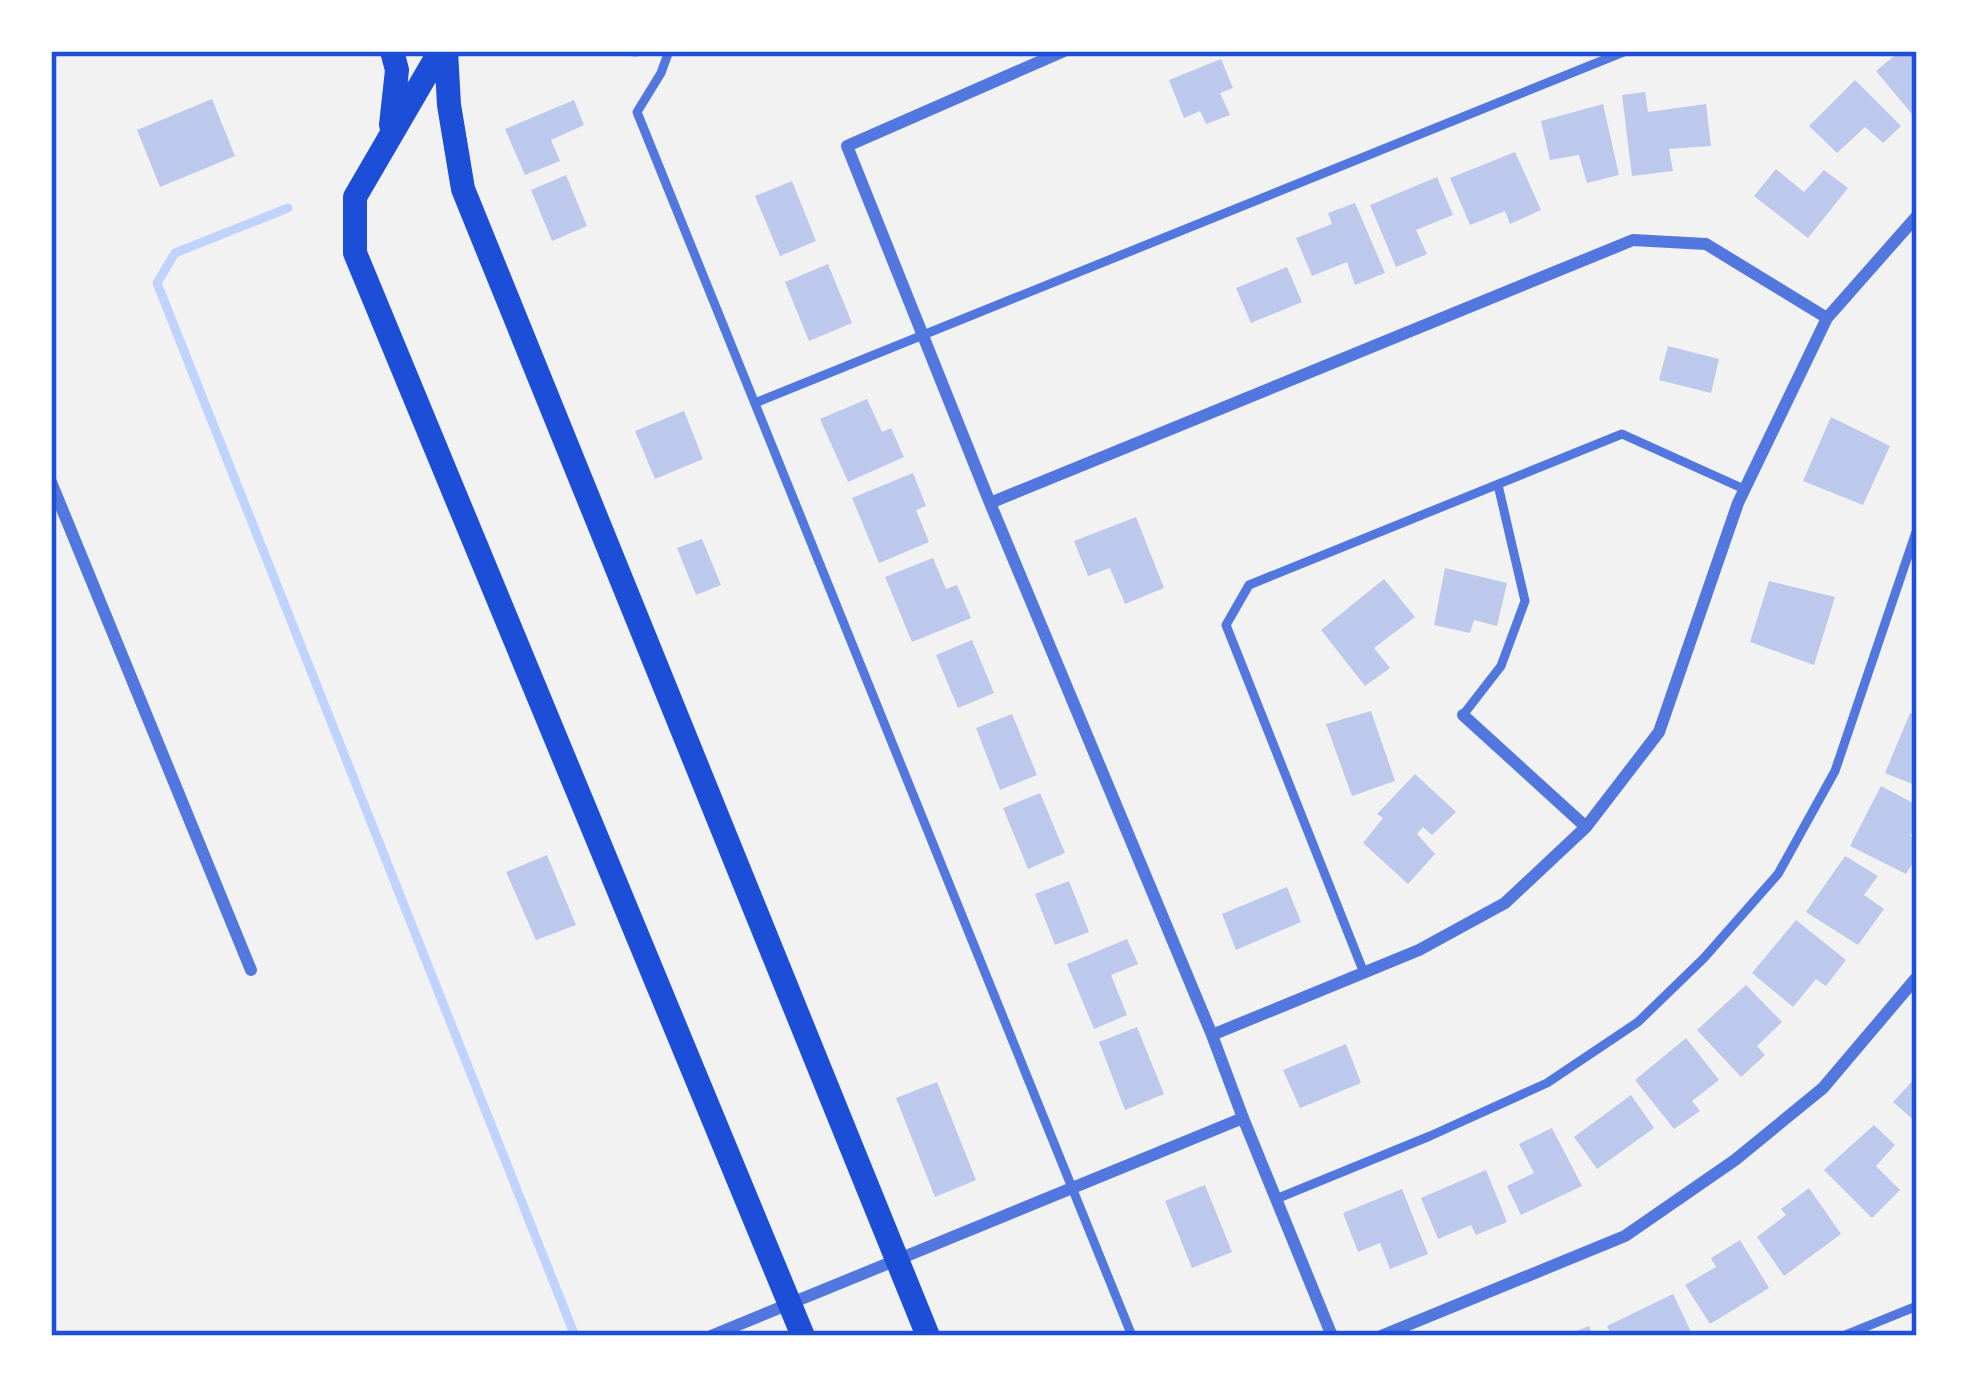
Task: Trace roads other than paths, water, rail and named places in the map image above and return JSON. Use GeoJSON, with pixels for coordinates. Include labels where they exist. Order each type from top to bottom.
{"type":"FeatureCollection","features":[{"type":"Feature","properties":{"kind":"main road"},"geometry":{"type":"LineString","coordinates":[[391,133],[397,70],[392,51]]}},
{"type":"Feature","properties":{"kind":"main road"},"geometry":{"type":"LineString","coordinates":[[443,51],[355,197],[355,253],[803,1336]]}},
{"type":"Feature","properties":{"kind":"main road"},"geometry":{"type":"LineString","coordinates":[[443,51],[463,189],[928,1336]]}},
{"type":"Feature","properties":{"kind":"street"},"geometry":{"type":"LineString","coordinates":[[1017,51],[1023,68]]}},
{"type":"Feature","properties":{"kind":"street"},"geometry":{"type":"LineString","coordinates":[[1064,51],[847,146],[1332,1336]]}},
{"type":"Feature","properties":{"kind":"street"},"geometry":{"type":"LineString","coordinates":[[1212,1035],[1419,950],[1505,903],[1586,827],[1659,733],[1744,489],[1827,318],[1917,217]]}},
{"type":"Feature","properties":{"kind":"street"},"geometry":{"type":"LineString","coordinates":[[990,503],[1634,241],[1706,244],[1827,318]]}},
{"type":"Feature","properties":{"kind":"street"},"geometry":{"type":"LineString","coordinates":[[51,482],[251,970]]}},
{"type":"Feature","properties":{"kind":"street"},"geometry":{"type":"LineString","coordinates":[[1462,715],[1586,827]]}},
{"type":"Feature","properties":{"kind":"street"},"geometry":{"type":"LineString","coordinates":[[1381,1336],[1625,1236],[1735,1160],[1823,1088],[1917,976]]}},
{"type":"Feature","properties":{"kind":"street"},"geometry":{"type":"LineString","coordinates":[[711,1336],[1243,1118]]}},
{"type":"Feature","properties":{"kind":"lane"},"geometry":{"type":"LineString","coordinates":[[669,51],[637,112],[1132,1336]]}},
{"type":"Feature","properties":{"kind":"lane"},"geometry":{"type":"LineString","coordinates":[[755,403],[1626,51]]}},
{"type":"Feature","properties":{"kind":"lane"},"geometry":{"type":"LineString","coordinates":[[1364,973],[1226,625],[1249,585],[1622,434],[1744,489]]}},
{"type":"Feature","properties":{"kind":"lane"},"geometry":{"type":"LineString","coordinates":[[1462,715],[1501,666],[1525,601],[1498,484]]}},
{"type":"Feature","properties":{"kind":"lane"},"geometry":{"type":"LineString","coordinates":[[1276,1199],[1547,1083],[1638,1022],[1705,958],[1778,874],[1835,771],[1917,529]]}},
{"type":"Feature","properties":{"kind":"lane"},"geometry":{"type":"LineString","coordinates":[[1843,1336],[1917,1306]]}},
{"type":"Feature","properties":{"kind":"waterway"},"geometry":{"type":"LineString","coordinates":[[288,208],[175,253],[157,283],[575,1336]]}}]}
